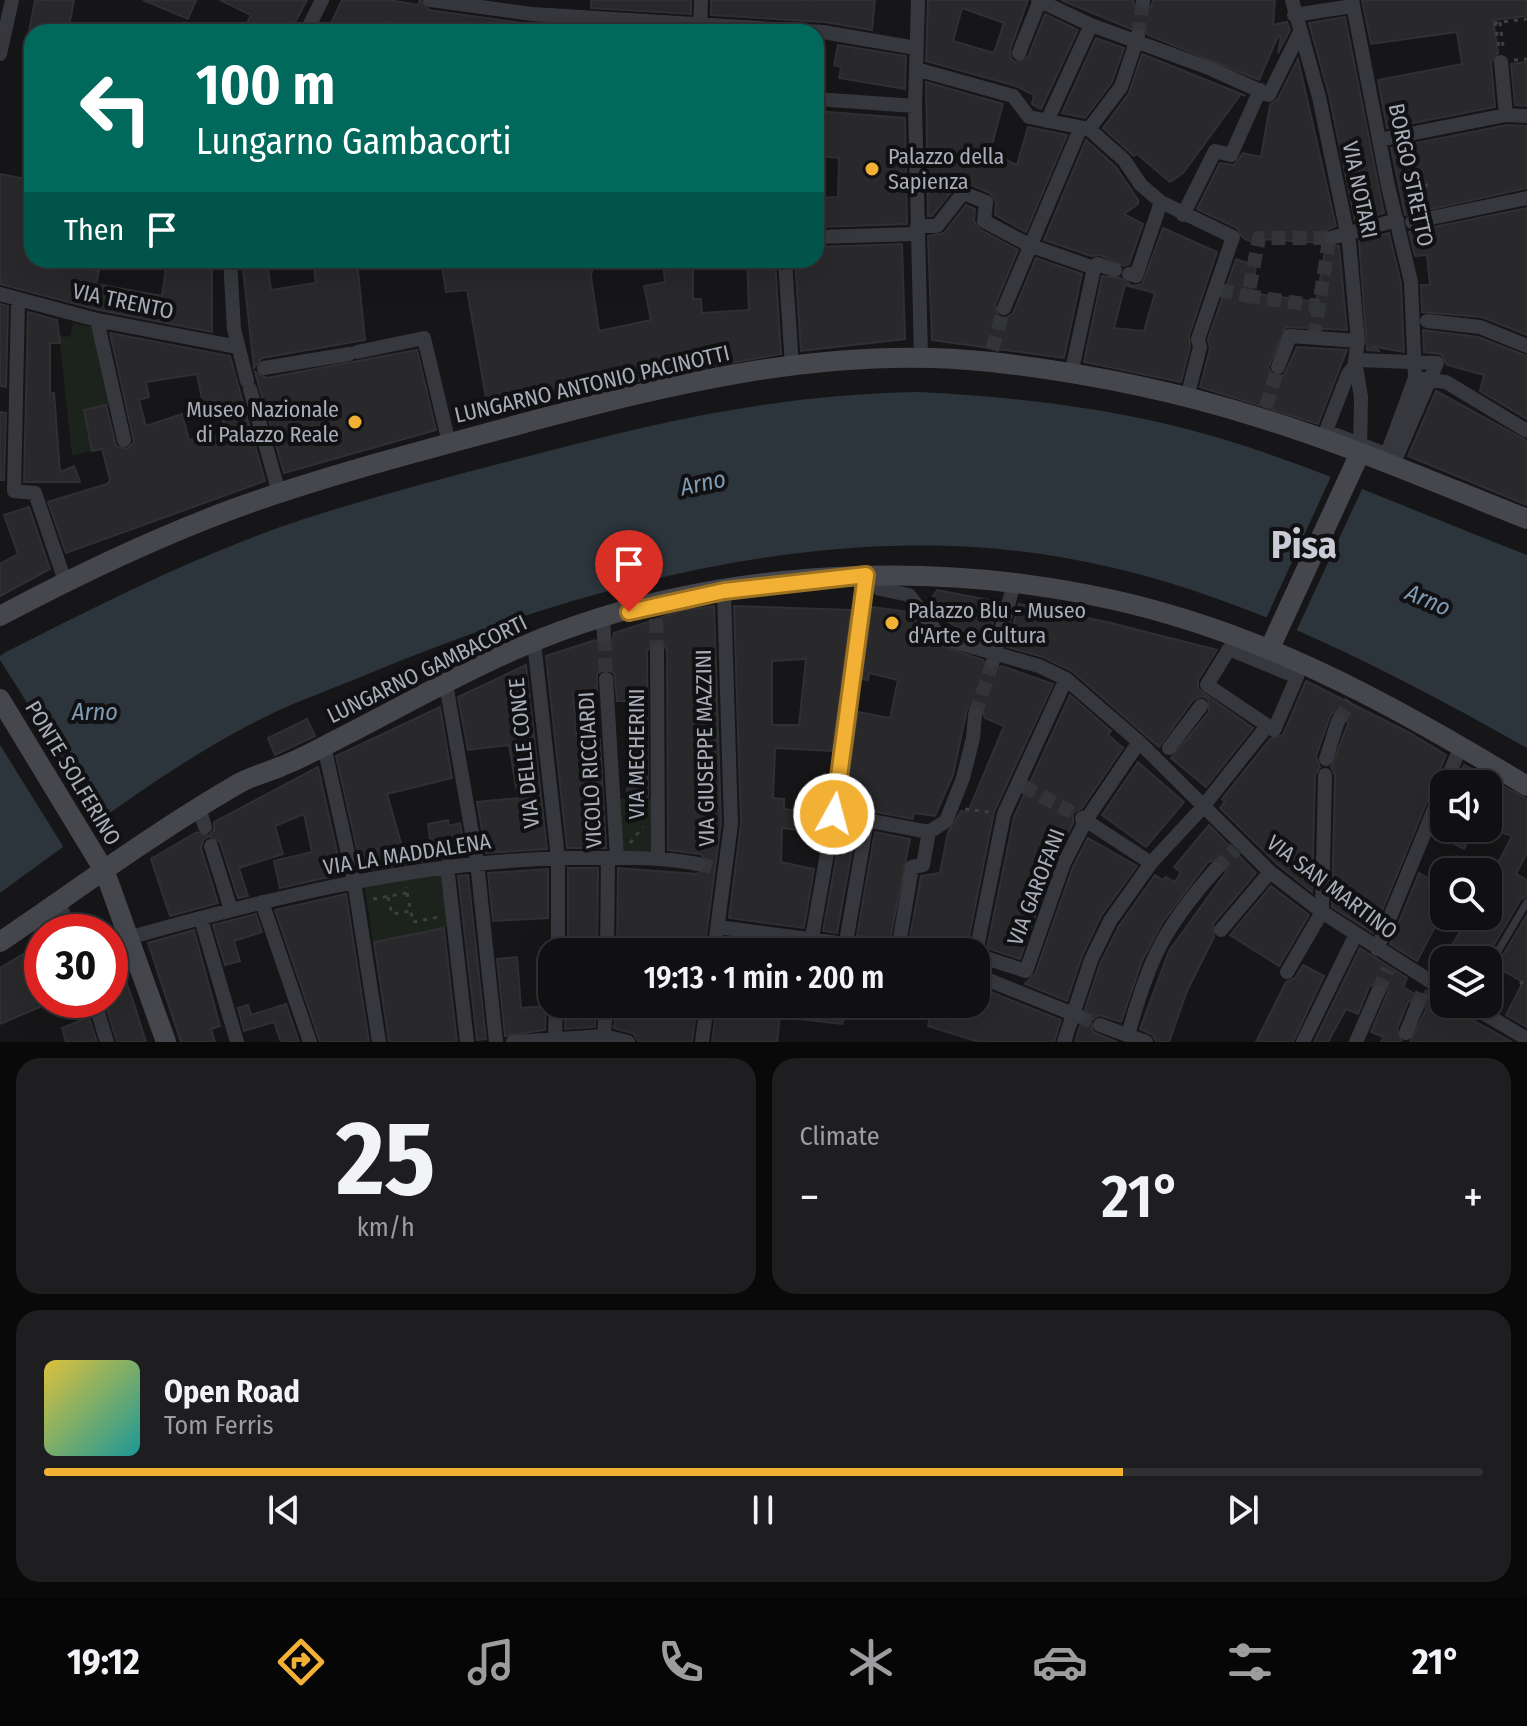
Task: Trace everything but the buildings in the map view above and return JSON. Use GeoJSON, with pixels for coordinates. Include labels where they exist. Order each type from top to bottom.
{"type":"FeatureCollection","features":[{"type":"Feature","properties":{"kind":"street"},"geometry":{"type":"LineString","coordinates":[[1,47],[12,0]]}},
{"type":"Feature","properties":{"kind":"street"},"geometry":{"type":"LineString","coordinates":[[310,24],[322,0]]}},
{"type":"Feature","properties":{"kind":"street"},"geometry":{"type":"LineString","coordinates":[[430,0],[532,14],[554,15],[577,10],[692,24]]}},
{"type":"Feature","properties":{"kind":"street"},"geometry":{"type":"LineString","coordinates":[[700,24],[701,0]]}},
{"type":"Feature","properties":{"kind":"street"},"geometry":{"type":"LineString","coordinates":[[918,0],[916,69],[908,105],[917,230],[921,357]]}},
{"type":"Feature","properties":{"kind":"street"},"geometry":{"type":"LineString","coordinates":[[1019,53],[1039,0],[1091,25],[1138,40],[1265,92]]}},
{"type":"Feature","properties":{"kind":"street"},"geometry":{"type":"LineString","coordinates":[[1293,8],[1353,3]]}},
{"type":"Feature","properties":{"kind":"street","name":"BORGO STRETTO"},"geometry":{"type":"LineString","coordinates":[[1353,3],[1389,193],[1402,223],[1420,321],[1414,360],[1422,378]]}},
{"type":"Feature","properties":{"kind":"street","name":"VIA NOTARI"},"geometry":{"type":"LineString","coordinates":[[1293,8],[1319,97],[1347,232],[1358,341],[1355,362]]}},
{"type":"Feature","properties":{"kind":"street"},"geometry":{"type":"LineString","coordinates":[[553,24],[554,15]]}},
{"type":"Feature","properties":{"kind":"street"},"geometry":{"type":"LineString","coordinates":[[1047,121],[1091,25]]}},
{"type":"Feature","properties":{"kind":"street"},"geometry":{"type":"LineString","coordinates":[[1183,215],[1215,151],[1231,155],[1300,32]]}},
{"type":"Feature","properties":{"kind":"street"},"geometry":{"type":"LineString","coordinates":[[824,33],[916,48]]}},
{"type":"Feature","properties":{"kind":"street"},"geometry":{"type":"LineString","coordinates":[[1004,308],[1029,245],[1084,129],[1121,87],[1138,40]]}},
{"type":"Feature","properties":{"kind":"street"},"geometry":{"type":"LineString","coordinates":[[1502,55],[1506,115]]}},
{"type":"Feature","properties":{"kind":"street"},"geometry":{"type":"LineString","coordinates":[[916,69],[1013,96],[1029,117],[1084,129],[1124,160],[1141,185],[1161,202],[1233,237],[1198,339],[1200,347],[1190,386]]}},
{"type":"Feature","properties":{"kind":"street"},"geometry":{"type":"LineString","coordinates":[[824,100],[908,105]]}},
{"type":"Feature","properties":{"kind":"street"},"geometry":{"type":"LineString","coordinates":[[1379,140],[1506,115],[1527,116]]}},
{"type":"Feature","properties":{"kind":"street"},"geometry":{"type":"LineString","coordinates":[[824,236],[937,226],[963,193],[986,202],[984,221],[1029,245],[1094,268]]}},
{"type":"Feature","properties":{"kind":"street"},"geometry":{"type":"LineString","coordinates":[[1331,238],[1347,232],[1527,198]]}},
{"type":"Feature","properties":{"kind":"street"},"geometry":{"type":"LineString","coordinates":[[1071,374],[1094,268],[1097,264],[1127,273],[1161,202]]}},
{"type":"Feature","properties":{"kind":"street"},"geometry":{"type":"LineString","coordinates":[[230,268],[232,311],[238,347],[252,375],[279,493]]}},
{"type":"Feature","properties":{"kind":"street"},"geometry":{"type":"LineString","coordinates":[[785,268],[791,359]]}},
{"type":"Feature","properties":{"kind":"street","name":"VIA TRENTO"},"geometry":{"type":"LineString","coordinates":[[0,294],[97,320],[238,347]]}},
{"type":"Feature","properties":{"kind":"street"},"geometry":{"type":"LineString","coordinates":[[18,300],[7,490],[35,493],[65,581]]}},
{"type":"Feature","properties":{"kind":"street"},"geometry":{"type":"LineString","coordinates":[[97,320],[124,440]]}},
{"type":"Feature","properties":{"kind":"street"},"geometry":{"type":"LineString","coordinates":[[1420,321],[1480,327],[1527,346]]}},
{"type":"Feature","properties":{"kind":"street"},"geometry":{"type":"LineString","coordinates":[[1278,367],[1290,336],[1358,341]]}},
{"type":"Feature","properties":{"kind":"street"},"geometry":{"type":"LineString","coordinates":[[252,375],[424,338],[449,443]]}},
{"type":"Feature","properties":{"kind":"street","name":"LUNGARNO ANTONIO PACINOTTI"},"geometry":{"type":"LineString","coordinates":[[0,616],[65,581],[171,534],[279,493],[449,443],[791,359],[991,356],[1265,413],[1358,457],[1527,519]]}},
{"type":"Feature","properties":{"kind":"street"},"geometry":{"type":"LineString","coordinates":[[1355,362],[1414,360],[1437,363],[1422,378],[1396,458],[1387,454],[1358,457]]}},
{"type":"Feature","properties":{"kind":"street"},"geometry":{"type":"LineString","coordinates":[[1272,643],[1358,457],[1361,426],[1355,362]]}},
{"type":"Feature","properties":{"kind":"street"},"geometry":{"type":"LineString","coordinates":[[1355,362],[1326,431],[1341,436],[1358,457]]}},
{"type":"Feature","properties":{"kind":"street"},"geometry":{"type":"LineString","coordinates":[[1422,378],[1446,382],[1527,431]]}},
{"type":"Feature","properties":{"kind":"street"},"geometry":{"type":"LineString","coordinates":[[1341,436],[1361,426]]}},
{"type":"Feature","properties":{"kind":"street"},"geometry":{"type":"LineString","coordinates":[[718,927],[812,938],[872,575]]}},
{"type":"Feature","properties":{"kind":"street","name":"LUNGARNO GAMBACORTI"},"geometry":{"type":"LineString","coordinates":[[0,942],[105,872],[202,818],[250,777],[324,746],[534,642],[603,628],[724,591],[872,575],[1014,583],[1157,610],[1272,643],[1355,696],[1461,746],[1527,786]]}},
{"type":"Feature","properties":{"kind":"street","name":"VIA SAN MARTINO"},"geometry":{"type":"LineString","coordinates":[[872,575],[880,589],[909,595],[941,638],[994,658],[1039,666],[1066,679],[1139,742],[1164,755],[1202,808],[1237,846],[1322,912],[1377,949],[1391,965],[1430,985]]}},
{"type":"Feature","properties":{"kind":"street"},"geometry":{"type":"LineString","coordinates":[[994,658],[1014,583]]}},
{"type":"Feature","properties":{"kind":"street","name":"VIA GIUSEPPE MAZZINI"},"geometry":{"type":"LineString","coordinates":[[716,938],[731,824],[724,591]]}},
{"type":"Feature","properties":{"kind":"street","name":"VIA DELLE CONCE"},"geometry":{"type":"LineString","coordinates":[[534,642],[558,858],[558,938]]}},
{"type":"Feature","properties":{"kind":"street"},"geometry":{"type":"LineString","coordinates":[[1164,755],[1207,697],[1207,685],[1229,649],[1297,677],[1274,730],[1207,697]]}},
{"type":"Feature","properties":{"kind":"street","name":"VIA MECHERINI"},"geometry":{"type":"LineString","coordinates":[[657,651],[658,857]]}},
{"type":"Feature","properties":{"kind":"street","name":"VICOLO RICCIARDI"},"geometry":{"type":"LineString","coordinates":[[606,679],[612,858],[608,938]]}},
{"type":"Feature","properties":{"kind":"street"},"geometry":{"type":"LineString","coordinates":[[979,938],[1004,814],[1020,785],[1066,679]]}},
{"type":"Feature","properties":{"kind":"street"},"geometry":{"type":"LineString","coordinates":[[446,684],[477,862],[496,1042]]}},
{"type":"Feature","properties":{"kind":"street","name":"PONTE SOLFERINO"},"geometry":{"type":"LineString","coordinates":[[0,699],[105,872],[114,914]]}},
{"type":"Feature","properties":{"kind":"street"},"geometry":{"type":"LineString","coordinates":[[834,814],[929,832],[946,821],[970,752],[975,715]]}},
{"type":"Feature","properties":{"kind":"street"},"geometry":{"type":"LineString","coordinates":[[1326,759],[1338,721]]}},
{"type":"Feature","properties":{"kind":"street"},"geometry":{"type":"LineString","coordinates":[[1064,1042],[1091,960],[1110,921],[1151,863],[1202,808],[1267,726]]}},
{"type":"Feature","properties":{"kind":"street","name":"VIA GAROFANI"},"geometry":{"type":"LineString","coordinates":[[990,959],[1024,972],[1028,969],[1064,863],[1084,819],[1139,742]]}},
{"type":"Feature","properties":{"kind":"street"},"geometry":{"type":"LineString","coordinates":[[324,746],[354,881],[379,1042]]}},
{"type":"Feature","properties":{"kind":"street"},"geometry":{"type":"LineString","coordinates":[[1451,770],[1461,746]]}},
{"type":"Feature","properties":{"kind":"street"},"geometry":{"type":"LineString","coordinates":[[1287,972],[1322,912],[1325,775]]}},
{"type":"Feature","properties":{"kind":"street"},"geometry":{"type":"LineString","coordinates":[[1084,819],[1151,863]]}},
{"type":"Feature","properties":{"kind":"street"},"geometry":{"type":"LineString","coordinates":[[1377,949],[1430,819]]}},
{"type":"Feature","properties":{"kind":"street"},"geometry":{"type":"LineString","coordinates":[[847,938],[867,821]]}},
{"type":"Feature","properties":{"kind":"street"},"geometry":{"type":"LineString","coordinates":[[904,938],[912,867],[923,865],[929,832]]}},
{"type":"Feature","properties":{"kind":"street"},"geometry":{"type":"LineString","coordinates":[[211,846],[231,910]]}},
{"type":"Feature","properties":{"kind":"street","name":"VIA LA MADDALENA"},"geometry":{"type":"LineString","coordinates":[[128,939],[354,881],[477,862],[658,857],[698,864]]}},
{"type":"Feature","properties":{"kind":"street"},"geometry":{"type":"LineString","coordinates":[[447,866],[467,1042]]}},
{"type":"Feature","properties":{"kind":"street"},"geometry":{"type":"LineString","coordinates":[[1128,1035],[1157,947],[1187,901],[1216,869]]}},
{"type":"Feature","properties":{"kind":"street"},"geometry":{"type":"LineString","coordinates":[[1221,930],[1270,872]]}},
{"type":"Feature","properties":{"kind":"street"},"geometry":{"type":"LineString","coordinates":[[58,902],[64,914]]}},
{"type":"Feature","properties":{"kind":"street"},"geometry":{"type":"LineString","coordinates":[[262,902],[310,1042]]}},
{"type":"Feature","properties":{"kind":"street"},"geometry":{"type":"LineString","coordinates":[[201,919],[237,1042]]}},
{"type":"Feature","properties":{"kind":"street"},"geometry":{"type":"LineString","coordinates":[[1303,1042],[1356,934]]}},
{"type":"Feature","properties":{"kind":"street","name":"PONTE SOLFERINO"},"geometry":{"type":"LineString","coordinates":[[128,960],[166,1042]]}},
{"type":"Feature","properties":{"kind":"street"},"geometry":{"type":"LineString","coordinates":[[990,981],[1075,1015]]}},
{"type":"Feature","properties":{"kind":"street"},"geometry":{"type":"LineString","coordinates":[[1356,1042],[1378,992]]}},
{"type":"Feature","properties":{"kind":"street"},"geometry":{"type":"LineString","coordinates":[[1406,1033],[1417,1006]]}},
{"type":"Feature","properties":{"kind":"street"},"geometry":{"type":"LineString","coordinates":[[100,1018],[107,1042]]}},
{"type":"Feature","properties":{"kind":"street"},"geometry":{"type":"LineString","coordinates":[[555,1037],[556,1018]]}},
{"type":"Feature","properties":{"kind":"street"},"geometry":{"type":"LineString","coordinates":[[604,1036],[605,1018]]}},
{"type":"Feature","properties":{"kind":"street"},"geometry":{"type":"LineString","coordinates":[[702,1042],[705,1018]]}},
{"type":"Feature","properties":{"kind":"street"},"geometry":{"type":"LineString","coordinates":[[1488,1018],[1509,1032],[1527,1039]]}},
{"type":"Feature","properties":{"kind":"street"},"geometry":{"type":"LineString","coordinates":[[1100,1025],[1146,1042]]}},
{"type":"Feature","properties":{"kind":"street"},"geometry":{"type":"LineString","coordinates":[[513,1042],[604,1036],[628,1042]]}},
{"type":"Feature","properties":{"kind":"lane"},"geometry":{"type":"LineString","coordinates":[[1501,946],[1527,902]]}},
{"type":"Feature","properties":{"kind":"path"},"geometry":{"type":"LineString","coordinates":[[1502,55],[1496,22],[1527,19]]}},
{"type":"Feature","properties":{"kind":"path"},"geometry":{"type":"LineString","coordinates":[[1389,193],[1432,184]]}},
{"type":"Feature","properties":{"kind":"path"},"geometry":{"type":"LineString","coordinates":[[950,807],[1004,814]]}},
{"type":"Feature","properties":{"kind":"path"},"geometry":{"type":"LineString","coordinates":[[612,858],[659,810]]}},
{"type":"Feature","properties":{"kind":"path"},"geometry":{"type":"LineString","coordinates":[[417,884],[406,886],[413,922],[447,915]]}},
{"type":"Feature","properties":{"kind":"path"},"geometry":{"type":"LineString","coordinates":[[371,899],[407,893]]}},
{"type":"Feature","properties":{"kind":"path"},"geometry":{"type":"LineString","coordinates":[[388,896],[392,914],[411,911]]}},
{"type":"Feature","properties":{"kind":"path"},"geometry":{"type":"LineString","coordinates":[[1520,984],[1527,978]]}},
{"type":"Feature","properties":{"kind":"shaded area"},"geometry":{"type":"Polygon","coordinates":[[[73,323],[94,328],[113,404],[84,410],[92,451],[72,455],[59,335],[70,337],[73,323]]]}},
{"type":"Feature","properties":{"kind":"shaded area"},"geometry":{"type":"Polygon","coordinates":[[[620,799],[655,799],[654,851],[622,851],[620,799]]]}},
{"type":"Feature","properties":{"kind":"shaded area"},"geometry":{"type":"Polygon","coordinates":[[[444,869],[451,926],[373,943],[364,883],[444,869]]]}},
{"type":"Feature","properties":{"kind":"water","name":"Arno"},"geometry":{"type":"Polygon","coordinates":[[[917,392],[1045,402],[1172,425],[1254,449],[1323,474],[1527,555],[1527,748],[1325,643],[1219,599],[1165,582],[1110,567],[1017,551],[922,545],[828,550],[733,563],[639,583],[546,609],[456,640],[301,701],[261,719],[193,757],[0,893],[0,656],[6,652],[116,597],[228,547],[304,519],[391,493],[586,441],[725,411],[818,398],[917,392]]]}},
{"type":"Feature","properties":{"kind":"pier"},"geometry":{"type":"Polygon","coordinates":[[[1332,474],[1363,487],[1294,636],[1264,623],[1332,474]]]}},
{"type":"Feature","properties":{"kind":"pier"},"geometry":{"type":"Polygon","coordinates":[[[0,660],[104,824],[66,851],[0,745],[0,660]]]}},
{"type":"Feature","properties":{"kind":"tunnel"},"geometry":{"type":"LineString","coordinates":[[1138,36],[1143,1]]}},
{"type":"Feature","properties":{"kind":"tunnel"},"geometry":{"type":"LineString","coordinates":[[1329,240],[1319,306],[1248,296],[1259,238],[1331,238]]}},
{"type":"Feature","properties":{"kind":"tunnel"},"geometry":{"type":"LineString","coordinates":[[1219,290],[1248,296]]}},
{"type":"Feature","properties":{"kind":"tunnel"},"geometry":{"type":"LineString","coordinates":[[1314,338],[1319,306]]}},
{"type":"Feature","properties":{"kind":"tunnel"},"geometry":{"type":"LineString","coordinates":[[992,350],[1004,308]]}},
{"type":"Feature","properties":{"kind":"tunnel"},"geometry":{"type":"LineString","coordinates":[[1266,407],[1278,367]]}},
{"type":"Feature","properties":{"kind":"tunnel"},"geometry":{"type":"LineString","coordinates":[[656,619],[657,651]]}},
{"type":"Feature","properties":{"kind":"tunnel"},"geometry":{"type":"LineString","coordinates":[[604,637],[606,679]]}},
{"type":"Feature","properties":{"kind":"tunnel"},"geometry":{"type":"LineString","coordinates":[[975,715],[993,661]]}},
{"type":"Feature","properties":{"kind":"tunnel"},"geometry":{"type":"LineString","coordinates":[[1338,721],[1351,702]]}},
{"type":"Feature","properties":{"kind":"tunnel"},"geometry":{"type":"LineString","coordinates":[[1023,786],[1082,818]]}},
{"type":"Feature","properties":{"kind":"tunnel"},"geometry":{"type":"LineString","coordinates":[[1216,869],[1236,849]]}},
{"type":"Feature","properties":{"kind":"tunnel"},"geometry":{"type":"LineString","coordinates":[[698,864],[720,869]]}},
{"type":"Feature","properties":{"kind":"tunnel"},"geometry":{"type":"LineString","coordinates":[[1378,992],[1388,969]]}},
{"type":"Feature","properties":{"kind":"tunnel"},"geometry":{"type":"LineString","coordinates":[[1417,1006],[1424,988]]}},
{"type":"Feature","properties":{"kind":"tunnel"},"geometry":{"type":"LineString","coordinates":[[1078,1016],[1100,1025]]}},
{"type":"Feature","properties":{"kind":"place","name":"Palazzo della Sapienza"},"geometry":{"type":"Point","coordinates":[872,169]}},
{"type":"Feature","properties":{"kind":"place","name":"Museo Nazionale di Palazzo Reale"},"geometry":{"type":"Point","coordinates":[355,422]}},
{"type":"Feature","properties":{"kind":"place","name":"Palazzo Blu - Museo d'Arte e Cultura"},"geometry":{"type":"Point","coordinates":[892,623]}},
{"type":"Feature","properties":{"kind":"district","name":"Pisa"},"geometry":{"type":"Point","coordinates":[1304,545]}},
{"type":"Feature","properties":{"kind":"route"},"geometry":{"type":"LineString","coordinates":[[629,612],[724,591],[866,575],[834,814]]}}]}
